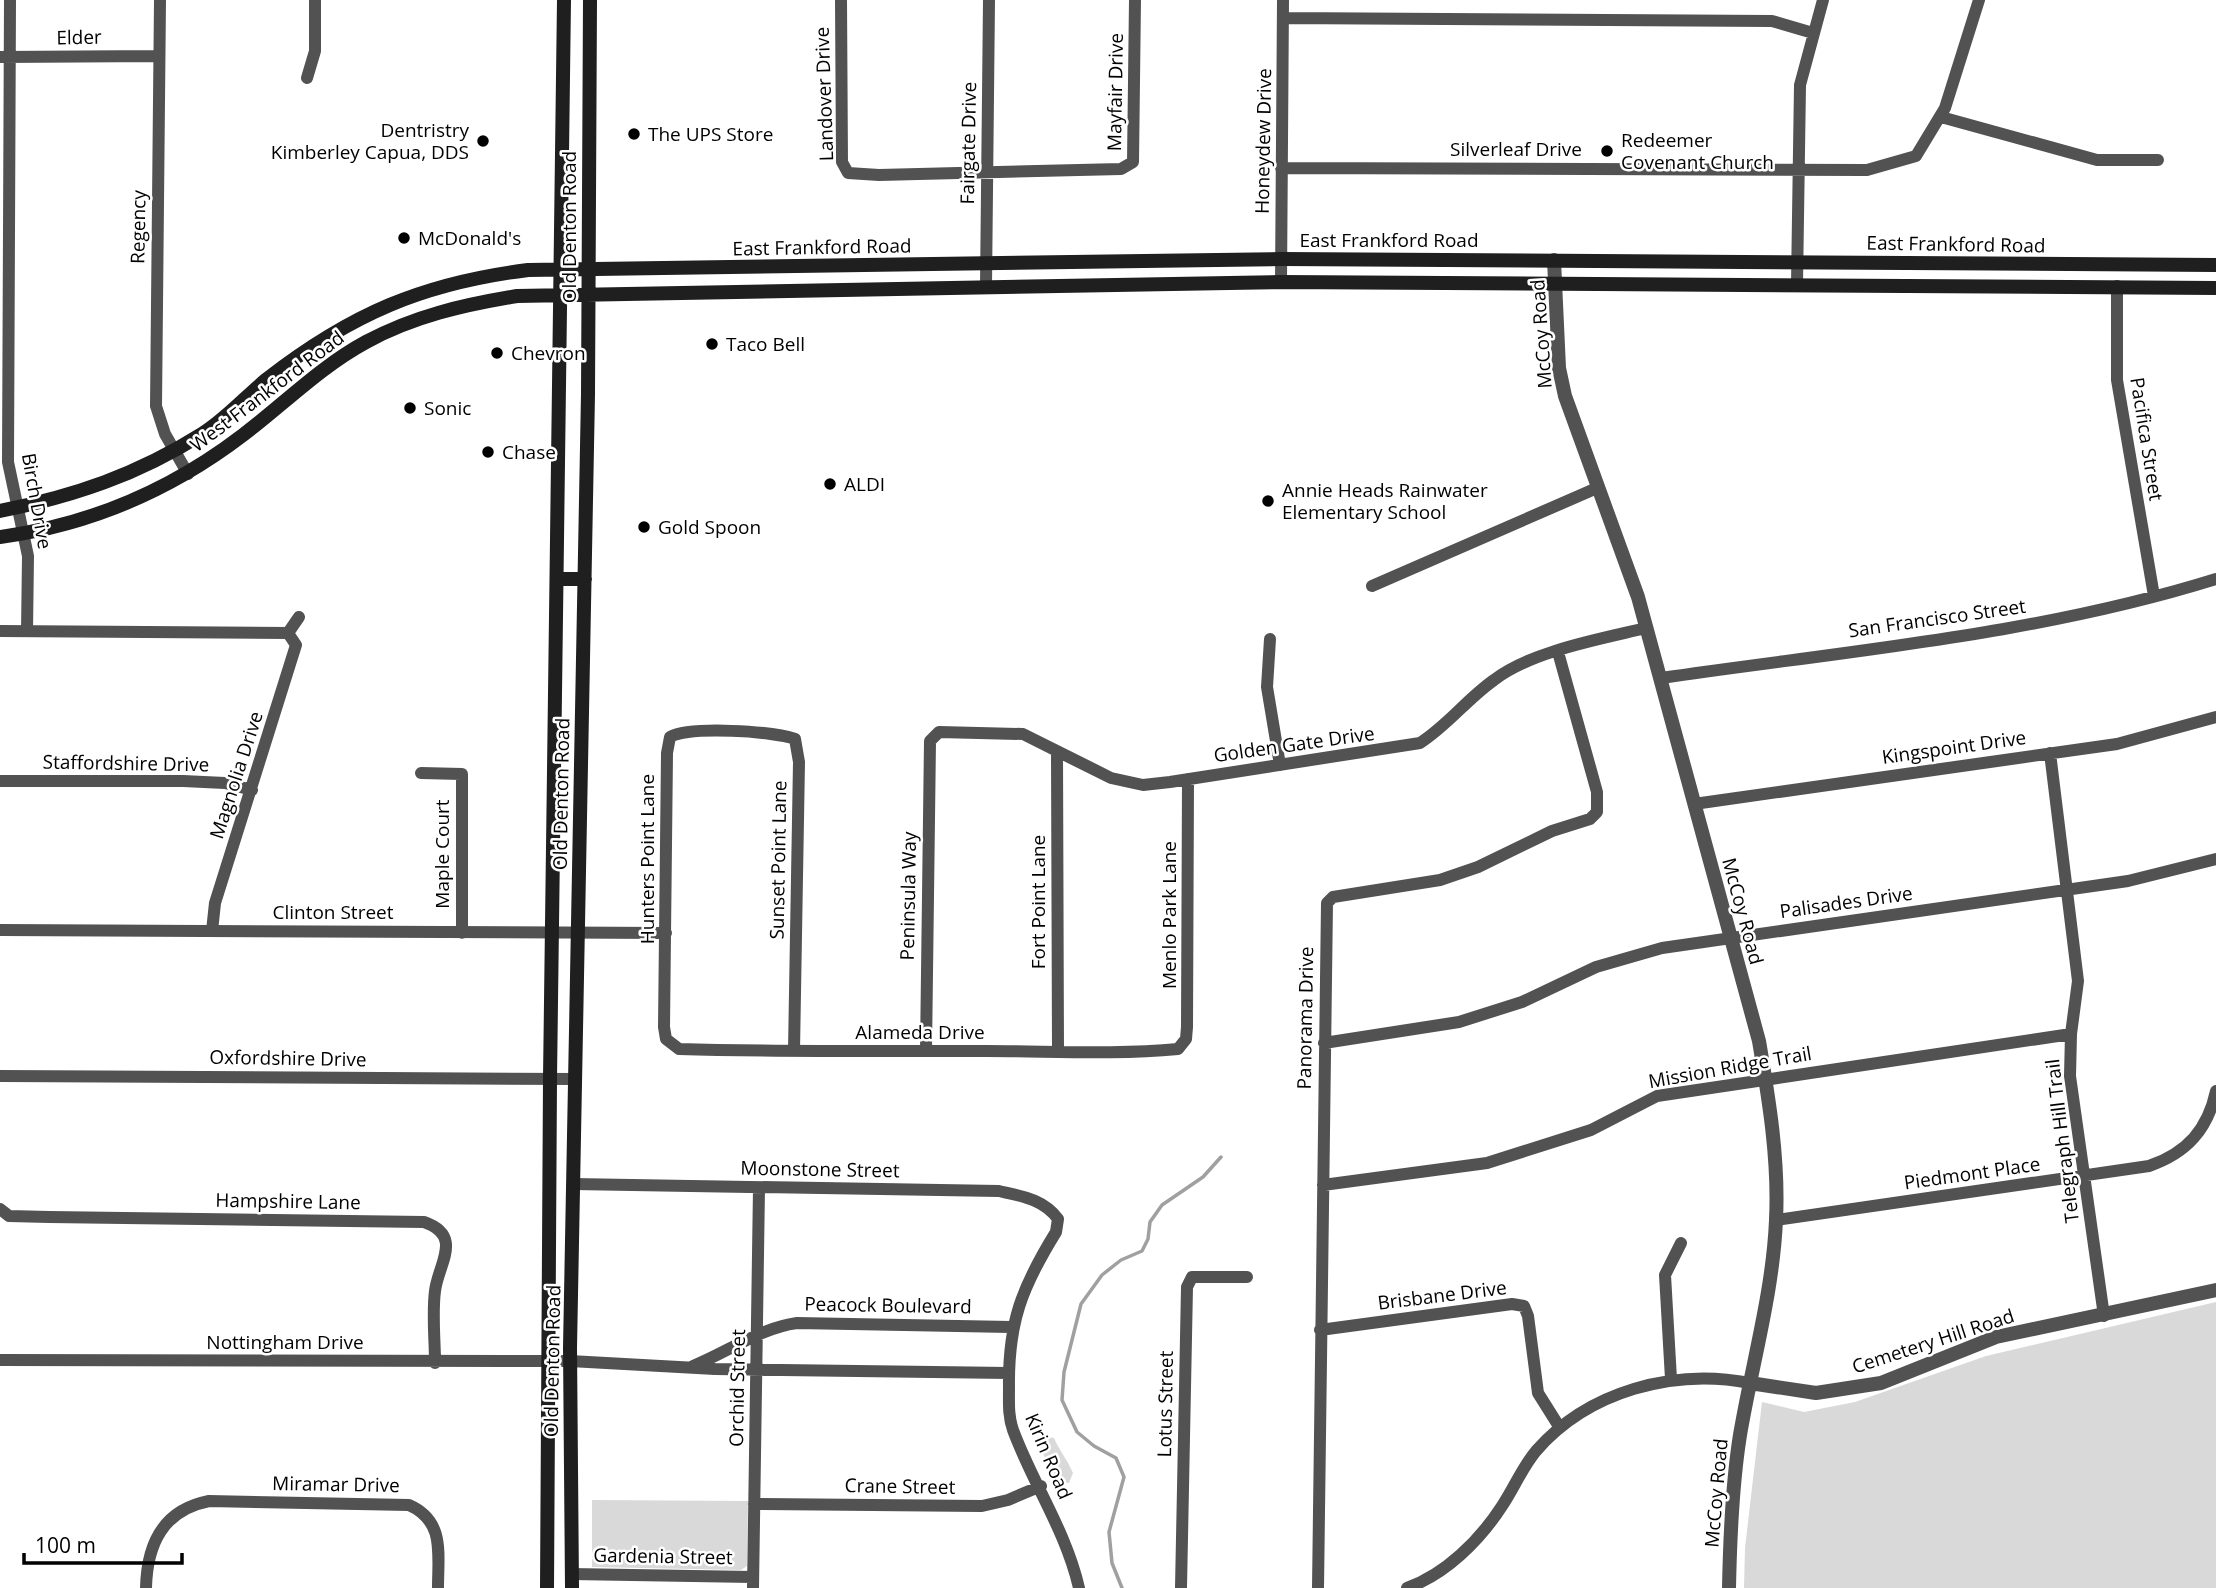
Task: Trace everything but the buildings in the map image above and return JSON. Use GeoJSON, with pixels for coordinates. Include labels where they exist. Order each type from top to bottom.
{"type":"FeatureCollection","features":[{"type":"Feature","properties":{"kind":"main road","name":"Old Denton Road"},"geometry":{"type":"LineString","coordinates":[[547,1588],[550,1079],[564,0]]}},
{"type":"Feature","properties":{"kind":"main road","name":"Old Denton Road"},"geometry":{"type":"LineString","coordinates":[[571,1581],[570,1362],[585,579],[590,0]]}},
{"type":"Feature","properties":{"kind":"main road"},"geometry":{"type":"LineString","coordinates":[[564,48],[589,48]]}},
{"type":"Feature","properties":{"kind":"main road","name":"East Frankford Road"},"geometry":{"type":"LineString","coordinates":[[562,270],[1281,259],[2216,265]]}},
{"type":"Feature","properties":{"kind":"main road"},"geometry":{"type":"LineString","coordinates":[[751,290],[752,267]]}},
{"type":"Feature","properties":{"kind":"main road","name":"West Frankford Road"},"geometry":{"type":"LineString","coordinates":[[0,511],[80,493],[136,471],[214,426],[266,380],[315,345],[378,309],[431,288],[476,277],[528,270],[562,270]]}},
{"type":"Feature","properties":{"kind":"main road"},"geometry":{"type":"LineString","coordinates":[[562,295],[1281,282],[2216,288]]}},
{"type":"Feature","properties":{"kind":"main road","name":"West Frankford Road"},"geometry":{"type":"LineString","coordinates":[[0,537],[24,534],[108,511],[188,474],[244,434],[325,368],[391,330],[434,312],[465,305],[517,296],[562,295]]}},
{"type":"Feature","properties":{"kind":"main road"},"geometry":{"type":"LineString","coordinates":[[557,579],[585,579]]}},
{"type":"Feature","properties":{"kind":"street","name":"Birch Drive"},"geometry":{"type":"LineString","coordinates":[[10,0],[5,57],[4,206],[8,462],[28,556],[27,631]]}},
{"type":"Feature","properties":{"kind":"street","name":"Regency"},"geometry":{"type":"LineString","coordinates":[[160,0],[156,406],[165,434],[188,474]]}},
{"type":"Feature","properties":{"kind":"street"},"geometry":{"type":"LineString","coordinates":[[307,78],[315,51],[315,0]]}},
{"type":"Feature","properties":{"kind":"street","name":"Landover Drive"},"geometry":{"type":"LineString","coordinates":[[841,0],[842,162],[848,173],[988,173]]}},
{"type":"Feature","properties":{"kind":"street","name":"Fairgate Drive"},"geometry":{"type":"LineString","coordinates":[[986,286],[989,0]]}},
{"type":"Feature","properties":{"kind":"street","name":"Mayfair Drive"},"geometry":{"type":"LineString","coordinates":[[988,173],[1121,169],[1133,162],[1135,0]]}},
{"type":"Feature","properties":{"kind":"street","name":"Honeydew Drive"},"geometry":{"type":"LineString","coordinates":[[1281,282],[1283,0]]}},
{"type":"Feature","properties":{"kind":"street"},"geometry":{"type":"LineString","coordinates":[[1797,284],[1800,85],[1823,0]]}},
{"type":"Feature","properties":{"kind":"street","name":"Silverleaf Drive"},"geometry":{"type":"LineString","coordinates":[[1281,168],[1867,170],[1916,156],[1941,117],[1979,0]]}},
{"type":"Feature","properties":{"kind":"street"},"geometry":{"type":"LineString","coordinates":[[1283,18],[1772,21],[1813,33]]}},
{"type":"Feature","properties":{"kind":"street","name":"Elder"},"geometry":{"type":"LineString","coordinates":[[5,57],[159,56]]}},
{"type":"Feature","properties":{"kind":"street"},"geometry":{"type":"LineString","coordinates":[[1941,117],[2096,160],[2158,160]]}},
{"type":"Feature","properties":{"kind":"street","name":"McCoy Road"},"geometry":{"type":"LineString","coordinates":[[1555,260],[1559,368],[1574,429],[1624,555],[1661,678],[1759,1041],[1765,1078],[1774,1147],[1776,1220],[1767,1294],[1732,1499],[1729,1588]]}},
{"type":"Feature","properties":{"kind":"street","name":"Pacifica Street"},"geometry":{"type":"LineString","coordinates":[[2117,286],[2117,380],[2154,596]]}},
{"type":"Feature","properties":{"kind":"street"},"geometry":{"type":"LineString","coordinates":[[1372,586],[1597,488]]}},
{"type":"Feature","properties":{"kind":"street","name":"San Francisco Street"},"geometry":{"type":"LineString","coordinates":[[1661,678],[2092,613],[2216,579]]}},
{"type":"Feature","properties":{"kind":"street"},"geometry":{"type":"LineString","coordinates":[[0,631],[288,633],[299,617]]}},
{"type":"Feature","properties":{"kind":"street","name":"Golden Gate Drive"},"geometry":{"type":"LineString","coordinates":[[930,741],[939,732],[1010,732],[1033,737],[1057,752],[1124,782],[1143,785],[1420,743],[1439,731],[1494,679],[1517,666],[1646,628]]}},
{"type":"Feature","properties":{"kind":"street","name":"Magnolia Drive"},"geometry":{"type":"LineString","coordinates":[[212,931],[215,903],[296,645],[288,633]]}},
{"type":"Feature","properties":{"kind":"street"},"geometry":{"type":"LineString","coordinates":[[1270,639],[1267,687],[1280,765]]}},
{"type":"Feature","properties":{"kind":"street","name":"Panorama Drive"},"geometry":{"type":"LineString","coordinates":[[1318,1588],[1327,903],[1333,897],[1440,880],[1478,867],[1552,831],[1590,819],[1597,812],[1597,792],[1558,652]]}},
{"type":"Feature","properties":{"kind":"street","name":"Kingspoint Drive"},"geometry":{"type":"LineString","coordinates":[[1694,804],[2117,744],[2216,717]]}},
{"type":"Feature","properties":{"kind":"street","name":"Hunters Point Lane"},"geometry":{"type":"LineString","coordinates":[[666,1039],[667,753],[670,737],[679,732],[727,732]]}},
{"type":"Feature","properties":{"kind":"street","name":"Sunset Point Lane"},"geometry":{"type":"LineString","coordinates":[[727,732],[784,735],[795,739],[798,750],[794,1051]]}},
{"type":"Feature","properties":{"kind":"street","name":"Peninsula Way"},"geometry":{"type":"LineString","coordinates":[[926,1051],[930,741]]}},
{"type":"Feature","properties":{"kind":"street","name":"Fort Point Lane"},"geometry":{"type":"LineString","coordinates":[[1057,752],[1058,1051]]}},
{"type":"Feature","properties":{"kind":"street","name":"Telegraph Hill Trail"},"geometry":{"type":"LineString","coordinates":[[2050,753],[2078,981],[2071,1034],[2070,1076],[2104,1316]]}},
{"type":"Feature","properties":{"kind":"street","name":"Maple Court"},"geometry":{"type":"LineString","coordinates":[[421,773],[462,774],[462,933]]}},
{"type":"Feature","properties":{"kind":"street","name":"Menlo Park Lane"},"geometry":{"type":"LineString","coordinates":[[1178,1049],[1186,1039],[1187,1027],[1188,779]]}},
{"type":"Feature","properties":{"kind":"street","name":"Staffordshire Drive"},"geometry":{"type":"LineString","coordinates":[[0,781],[183,781],[225,783],[252,790]]}},
{"type":"Feature","properties":{"kind":"street","name":"Palisades Drive"},"geometry":{"type":"LineString","coordinates":[[1324,1043],[1459,1022],[1522,1002],[1619,959],[1662,948],[2127,881],[2216,859]]}},
{"type":"Feature","properties":{"kind":"street","name":"Clinton Street"},"geometry":{"type":"LineString","coordinates":[[0,930],[666,933]]}},
{"type":"Feature","properties":{"kind":"street","name":"Mission Ridge Trail"},"geometry":{"type":"LineString","coordinates":[[1322,1185],[1487,1163],[1591,1130],[1657,1097],[1765,1078],[2071,1034]]}},
{"type":"Feature","properties":{"kind":"street","name":"Alameda Drive"},"geometry":{"type":"LineString","coordinates":[[666,1039],[679,1049],[1139,1053],[1178,1049]]}},
{"type":"Feature","properties":{"kind":"street","name":"Oxfordshire Drive"},"geometry":{"type":"LineString","coordinates":[[0,1076],[575,1079]]}},
{"type":"Feature","properties":{"kind":"street","name":"Piedmont Place"},"geometry":{"type":"LineString","coordinates":[[1776,1220],[2149,1166],[2182,1150],[2203,1128],[2216,1091]]}},
{"type":"Feature","properties":{"kind":"street","name":"Moonstone Street"},"geometry":{"type":"LineString","coordinates":[[573,1184],[999,1191],[1044,1203],[1058,1219]]}},
{"type":"Feature","properties":{"kind":"street","name":"Orchid Street"},"geometry":{"type":"LineString","coordinates":[[753,1583],[759,1188]]}},
{"type":"Feature","properties":{"kind":"street","name":"Hampshire Lane"},"geometry":{"type":"LineString","coordinates":[[0,1209],[9,1216],[36,1217],[424,1222],[435,1226],[447,1248],[435,1292],[435,1363]]}},
{"type":"Feature","properties":{"kind":"street","name":"Kirin Road"},"geometry":{"type":"LineString","coordinates":[[1058,1219],[1056,1232],[1018,1304],[1011,1326],[1009,1409],[1013,1429],[1063,1535],[1079,1588]]}},
{"type":"Feature","properties":{"kind":"street"},"geometry":{"type":"LineString","coordinates":[[1671,1379],[1665,1275],[1681,1243]]}},
{"type":"Feature","properties":{"kind":"street","name":"Lotus Street"},"geometry":{"type":"LineString","coordinates":[[1181,1588],[1186,1287],[1192,1277],[1247,1277]]}},
{"type":"Feature","properties":{"kind":"street","name":"Cemetery Hill Road"},"geometry":{"type":"LineString","coordinates":[[1406,1588],[1437,1572],[1478,1538],[1536,1452],[1560,1428],[1605,1400],[1671,1379],[1706,1377],[1816,1393],[1881,1382],[1997,1337],[2216,1290]]}},
{"type":"Feature","properties":{"kind":"street","name":"Brisbane Drive"},"geometry":{"type":"LineString","coordinates":[[1320,1330],[1512,1304],[1524,1306],[1528,1316],[1538,1393],[1560,1428]]}},
{"type":"Feature","properties":{"kind":"street","name":"Peacock Boulevard"},"geometry":{"type":"LineString","coordinates":[[689,1367],[726,1353],[757,1336],[797,1323],[1011,1326]]}},
{"type":"Feature","properties":{"kind":"street","name":"Nottingham Drive"},"geometry":{"type":"LineString","coordinates":[[0,1360],[570,1362]]}},
{"type":"Feature","properties":{"kind":"street","name":"Peacock Boulevard"},"geometry":{"type":"LineString","coordinates":[[570,1362],[756,1369],[1009,1373]]}},
{"type":"Feature","properties":{"kind":"street","name":"Crane Street"},"geometry":{"type":"LineString","coordinates":[[754,1504],[982,1506],[1008,1500],[1041,1486]]}},
{"type":"Feature","properties":{"kind":"street","name":"Miramar Drive"},"geometry":{"type":"LineString","coordinates":[[146,1588],[152,1550],[169,1518],[187,1506],[209,1501],[409,1504],[430,1517],[434,1527],[438,1588]]}},
{"type":"Feature","properties":{"kind":"street","name":"Gardenia Street"},"geometry":{"type":"LineString","coordinates":[[571,1581],[753,1583]]}},
{"type":"Feature","properties":{"kind":"shaded area"},"geometry":{"type":"Polygon","coordinates":[[[2216,1302],[2216,1588],[1744,1588],[1745,1548],[1762,1402],[1804,1412],[1855,1402],[1986,1356],[2216,1302]]]}},
{"type":"Feature","properties":{"kind":"shaded area"},"geometry":{"type":"Polygon","coordinates":[[[1042,1436],[1054,1438],[1073,1473],[1069,1483],[1059,1482],[1038,1445],[1042,1436]]]}},
{"type":"Feature","properties":{"kind":"shaded area"},"geometry":{"type":"Polygon","coordinates":[[[592,1500],[748,1501],[747,1566],[741,1570],[592,1567],[592,1500]]]}},
{"type":"Feature","properties":{"kind":"waterway"},"geometry":{"type":"LineString","coordinates":[[1122,1588],[1112,1563],[1109,1532],[1124,1477],[1116,1458],[1094,1446],[1077,1432],[1062,1400],[1064,1372],[1081,1304],[1102,1275],[1121,1260],[1142,1251],[1148,1239],[1150,1222],[1162,1205],[1203,1177],[1221,1157]]}},
{"type":"Feature","properties":{"kind":"place","name":"The UPS Store"},"geometry":{"type":"Point","coordinates":[634,134]}},
{"type":"Feature","properties":{"kind":"place","name":"Dentristry Kimberley Capua, DDS"},"geometry":{"type":"Point","coordinates":[483,141]}},
{"type":"Feature","properties":{"kind":"place","name":"Redeemer Covenant Church"},"geometry":{"type":"Point","coordinates":[1607,151]}},
{"type":"Feature","properties":{"kind":"place","name":"McDonald's"},"geometry":{"type":"Point","coordinates":[404,238]}},
{"type":"Feature","properties":{"kind":"place","name":"Taco Bell"},"geometry":{"type":"Point","coordinates":[712,344]}},
{"type":"Feature","properties":{"kind":"place","name":"Chevron"},"geometry":{"type":"Point","coordinates":[497,353]}},
{"type":"Feature","properties":{"kind":"place","name":"Sonic"},"geometry":{"type":"Point","coordinates":[410,408]}},
{"type":"Feature","properties":{"kind":"place","name":"Chase"},"geometry":{"type":"Point","coordinates":[488,452]}},
{"type":"Feature","properties":{"kind":"place","name":"ALDI"},"geometry":{"type":"Point","coordinates":[830,484]}},
{"type":"Feature","properties":{"kind":"place","name":"Annie Heads Rainwater Elementary School"},"geometry":{"type":"Point","coordinates":[1268,501]}},
{"type":"Feature","properties":{"kind":"place","name":"Gold Spoon"},"geometry":{"type":"Point","coordinates":[644,527]}}]}
